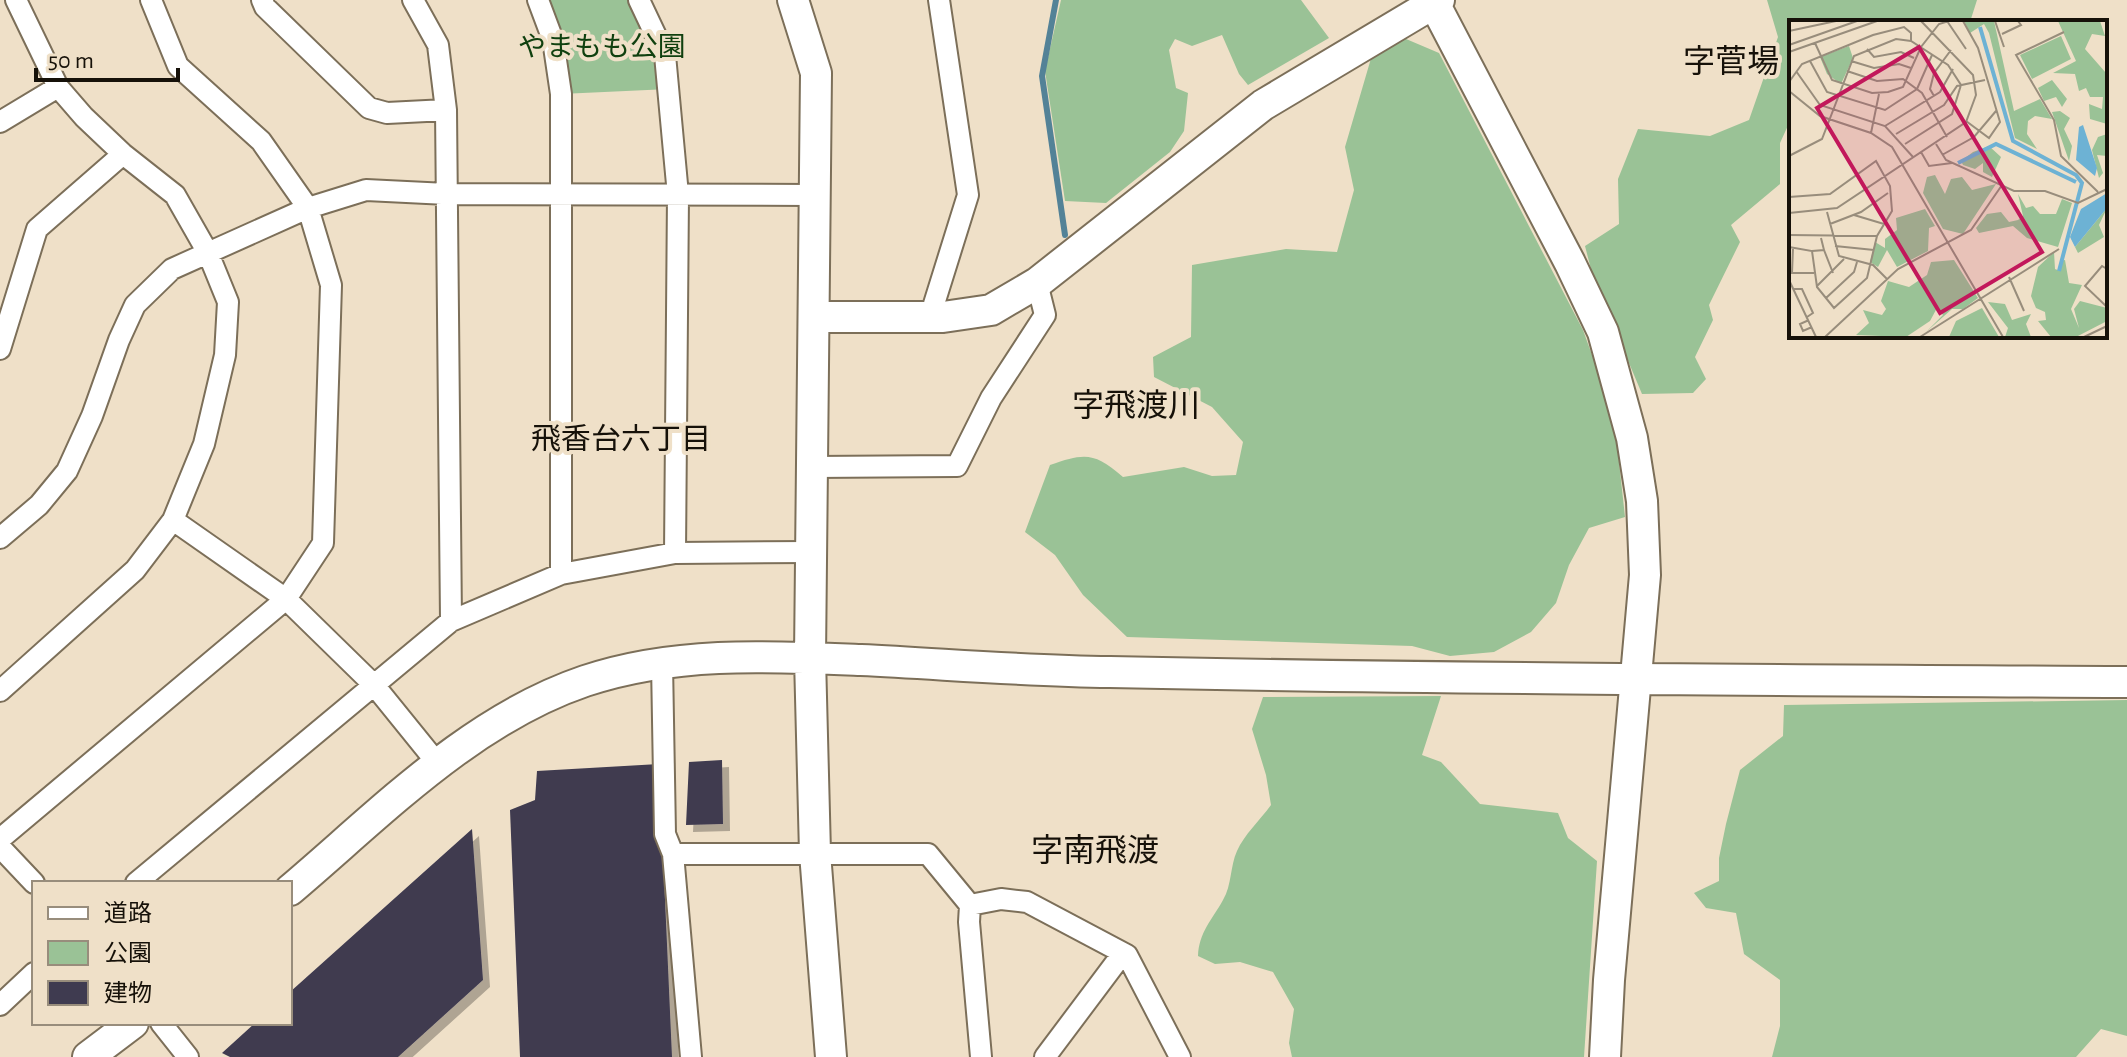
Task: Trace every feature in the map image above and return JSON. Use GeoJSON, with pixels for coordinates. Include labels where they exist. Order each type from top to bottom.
{"type":"FeatureCollection","features":[{"type":"Feature","properties":{"kind":"street"},"geometry":{"type":"LineString","coordinates":[[0,691],[135,570],[173,520],[204,444],[225,355],[228,302],[208,253],[175,195],[123,154],[58,87],[16,0]]}},
{"type":"Feature","properties":{"kind":"street"},"geometry":{"type":"LineString","coordinates":[[0,839],[286,599],[323,543],[331,285],[308,208],[261,141],[178,66],[151,0]]}},
{"type":"Feature","properties":{"kind":"street"},"geometry":{"type":"LineString","coordinates":[[262,0],[265,7],[369,108],[387,113],[446,110]]}},
{"type":"Feature","properties":{"kind":"street"},"geometry":{"type":"LineString","coordinates":[[413,0],[438,45],[446,110],[451,621]]}},
{"type":"Feature","properties":{"kind":"street"},"geometry":{"type":"LineString","coordinates":[[538,0],[553,40],[559,72],[561,574]]}},
{"type":"Feature","properties":{"kind":"street"},"geometry":{"type":"LineString","coordinates":[[639,0],[665,55],[678,195],[675,553]]}},
{"type":"Feature","properties":{"kind":"street"},"geometry":{"type":"LineString","coordinates":[[793,0],[816,73],[810,658],[815,853],[831,1057]]}},
{"type":"Feature","properties":{"kind":"street"},"geometry":{"type":"LineString","coordinates":[[935,317],[934,304],[968,195],[939,0]]}},
{"type":"Feature","properties":{"kind":"street"},"geometry":{"type":"LineString","coordinates":[[815,317],[935,317],[991,310],[1037,283],[1263,105],[1436,2],[1603,332],[1632,438],[1642,501],[1645,575],[1605,1057]]}},
{"type":"Feature","properties":{"kind":"street"},"geometry":{"type":"LineString","coordinates":[[0,122],[58,87]]}},
{"type":"Feature","properties":{"kind":"street"},"geometry":{"type":"LineString","coordinates":[[0,349],[37,229],[123,154]]}},
{"type":"Feature","properties":{"kind":"street"},"geometry":{"type":"LineString","coordinates":[[0,538],[39,505],[67,471],[135,305],[172,269],[308,208],[366,190],[447,194],[813,195]]}},
{"type":"Feature","properties":{"kind":"street"},"geometry":{"type":"LineString","coordinates":[[813,467],[957,466],[991,398],[1045,315],[1037,283]]}},
{"type":"Feature","properties":{"kind":"street"},"geometry":{"type":"LineString","coordinates":[[173,520],[286,599],[374,685],[438,764]]}},
{"type":"Feature","properties":{"kind":"street"},"geometry":{"type":"LineString","coordinates":[[138,881],[451,621],[561,574],[675,553],[811,552]]}},
{"type":"Feature","properties":{"kind":"street"},"geometry":{"type":"LineString","coordinates":[[292,888],[438,764],[496,723],[543,698],[586,681],[637,667],[688,659],[810,658],[1103,672],[2127,682]]}},
{"type":"Feature","properties":{"kind":"street"},"geometry":{"type":"LineString","coordinates":[[662,663],[665,834],[673,854],[691,1057]]}},
{"type":"Feature","properties":{"kind":"street"},"geometry":{"type":"LineString","coordinates":[[0,847],[32,881]]}},
{"type":"Feature","properties":{"kind":"street"},"geometry":{"type":"LineString","coordinates":[[673,854],[928,854],[970,905],[981,1057]]}},
{"type":"Feature","properties":{"kind":"street"},"geometry":{"type":"LineString","coordinates":[[970,905],[1001,899],[1027,902],[1127,955],[1180,1057]]}},
{"type":"Feature","properties":{"kind":"street"},"geometry":{"type":"LineString","coordinates":[[1045,1057],[1123,953]]}},
{"type":"Feature","properties":{"kind":"street"},"geometry":{"type":"LineString","coordinates":[[0,1005],[32,975]]}},
{"type":"Feature","properties":{"kind":"street"},"geometry":{"type":"LineString","coordinates":[[88,1057],[130,1025]]}},
{"type":"Feature","properties":{"kind":"street"},"geometry":{"type":"LineString","coordinates":[[163,1025],[188,1057]]}},
{"type":"Feature","properties":{"kind":"green space","name":"やまもも公園"},"geometry":{"type":"Polygon","coordinates":[[[538,0],[639,0],[669,89],[561,94],[538,0]]]}},
{"type":"Feature","properties":{"kind":"green space"},"geometry":{"type":"Polygon","coordinates":[[[1061,0],[1301,0],[1329,38],[1248,85],[1239,74],[1222,35],[1192,46],[1175,39],[1169,50],[1176,88],[1188,93],[1184,131],[1170,152],[1106,203],[1065,201],[1045,71],[1061,0]]]}},
{"type":"Feature","properties":{"kind":"green space"},"geometry":{"type":"Polygon","coordinates":[[[1767,0],[1977,0],[1971,20],[1789,20],[1789,123],[1780,143],[1780,184],[1731,225],[1740,242],[1709,305],[1713,320],[1695,357],[1706,379],[1693,393],[1642,394],[1593,277],[1585,246],[1619,224],[1618,179],[1638,129],[1710,136],[1749,120],[1778,37],[1767,0]]]}},
{"type":"Feature","properties":{"kind":"green space"},"geometry":{"type":"Polygon","coordinates":[[[1399,36],[1439,53],[1583,330],[1614,416],[1625,517],[1589,528],[1569,565],[1556,603],[1531,632],[1494,652],[1450,656],[1412,646],[1127,637],[1083,595],[1055,555],[1025,532],[1050,465],[1072,458],[1089,457],[1104,463],[1123,477],[1184,467],[1212,476],[1236,475],[1243,442],[1212,407],[1154,377],[1153,357],[1191,337],[1192,265],[1286,249],[1337,252],[1354,190],[1345,147],[1372,55],[1399,36]]]}},
{"type":"Feature","properties":{"kind":"green space"},"geometry":{"type":"Polygon","coordinates":[[[1441,696],[1422,755],[1441,762],[1480,804],[1558,813],[1568,838],[1597,861],[1584,1057],[1292,1057],[1289,1043],[1294,1009],[1273,972],[1240,962],[1215,964],[1198,956],[1203,933],[1226,894],[1237,851],[1271,805],[1266,775],[1252,729],[1263,697],[1441,696]]]}},
{"type":"Feature","properties":{"kind":"green space"},"geometry":{"type":"Polygon","coordinates":[[[2127,700],[2127,1036],[2101,1029],[2076,1057],[1772,1057],[1780,1026],[1780,980],[1744,954],[1736,913],[1706,908],[1694,893],[1719,881],[1719,858],[1740,770],[1783,736],[1784,705],[2127,700]]]}},
{"type":"Feature","properties":{"kind":"building"},"geometry":{"type":"Polygon","coordinates":[[[722,760],[723,824],[686,825],[689,762],[722,760]]]}},
{"type":"Feature","properties":{"kind":"building"},"geometry":{"type":"Polygon","coordinates":[[[659,764],[672,1057],[520,1057],[510,810],[535,800],[537,771],[659,764]]]}},
{"type":"Feature","properties":{"kind":"building"},"geometry":{"type":"Polygon","coordinates":[[[472,829],[483,980],[398,1057],[230,1057],[222,1053],[253,1025],[292,1025],[292,990],[472,829]]]}},
{"type":"Feature","properties":{"kind":"waterway"},"geometry":{"type":"LineString","coordinates":[[1056,0],[1042,76],[1065,235]]}},
{"type":"Feature","properties":{"kind":"district","name":"字菅場"},"geometry":{"type":"Point","coordinates":[1731,61]}},
{"type":"Feature","properties":{"kind":"district","name":"字飛渡川"},"geometry":{"type":"Point","coordinates":[1136,405]}},
{"type":"Feature","properties":{"kind":"district","name":"飛香台六丁目"},"geometry":{"type":"Point","coordinates":[621,439]}},
{"type":"Feature","properties":{"kind":"district","name":"字南飛渡"},"geometry":{"type":"Point","coordinates":[1095,850]}}]}
